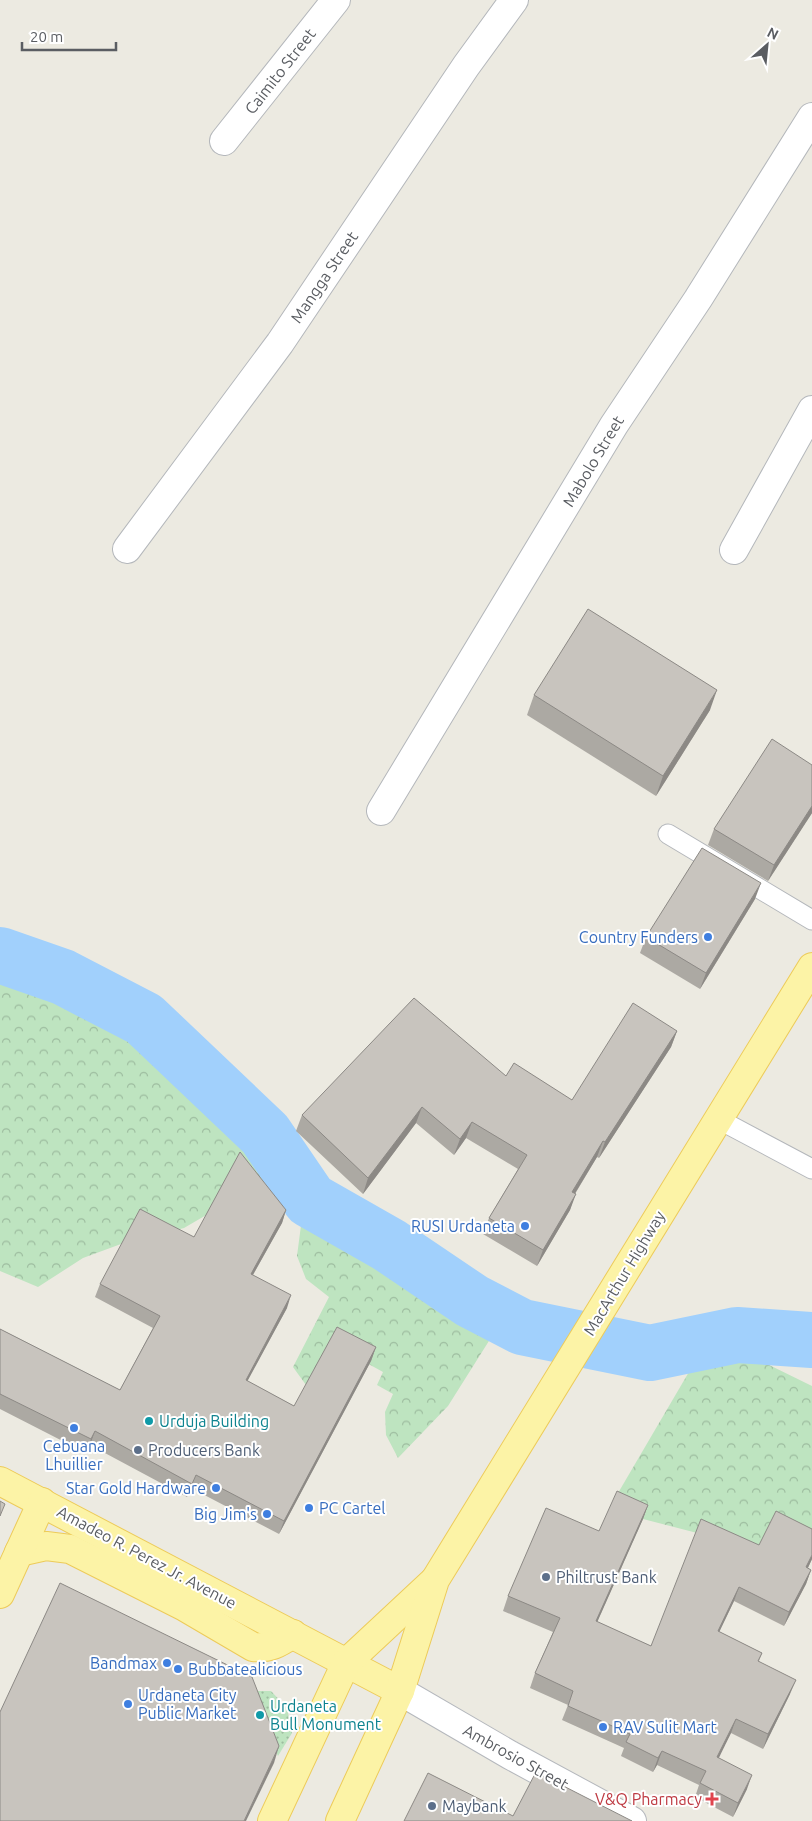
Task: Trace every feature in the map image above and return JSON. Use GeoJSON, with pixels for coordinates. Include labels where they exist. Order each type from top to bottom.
{"type":"FeatureCollection","features":[{"type":"Feature","properties":{"kind":"main road","name":"MacArthur Highway"},"geometry":{"type":"LineString","coordinates":[[340,1821],[400,1691],[435,1580],[812,967]]}},
{"type":"Feature","properties":{"kind":"main road","name":"Amadeo R. Perez Jr. Avenue"},"geometry":{"type":"LineString","coordinates":[[0,1481],[400,1691]]}},
{"type":"Feature","properties":{"kind":"main road"},"geometry":{"type":"LineString","coordinates":[[0,1594],[42,1502]]}},
{"type":"Feature","properties":{"kind":"main road","name":"Amadeo R. Perez Jr. Avenue"},"geometry":{"type":"LineString","coordinates":[[19,1552],[46,1546],[70,1549],[183,1606],[253,1647],[272,1647],[293,1634]]}},
{"type":"Feature","properties":{"kind":"main road","name":"MacArthur Highway"},"geometry":{"type":"LineString","coordinates":[[272,1821],[346,1663],[435,1580]]}},
{"type":"Feature","properties":{"kind":"street","name":"Caimito Street"},"geometry":{"type":"LineString","coordinates":[[224,141],[336,0]]}},
{"type":"Feature","properties":{"kind":"street","name":"Mangga Street"},"geometry":{"type":"LineString","coordinates":[[127,549],[280,343],[466,66],[514,0]]}},
{"type":"Feature","properties":{"kind":"street","name":"Mabolo Street"},"geometry":{"type":"LineString","coordinates":[[381,811],[614,425],[698,300],[812,117]]}},
{"type":"Feature","properties":{"kind":"street"},"geometry":{"type":"LineString","coordinates":[[734,550],[812,410]]}},
{"type":"Feature","properties":{"kind":"street","name":"Ambrosio Street"},"geometry":{"type":"LineString","coordinates":[[400,1691],[510,1755],[632,1821]]}},
{"type":"Feature","properties":{"kind":"lane"},"geometry":{"type":"LineString","coordinates":[[668,834],[812,920]]}},
{"type":"Feature","properties":{"kind":"lane"},"geometry":{"type":"LineString","coordinates":[[718,1118],[812,1169]]}},
{"type":"Feature","properties":{"kind":"green space"},"geometry":{"type":"Polygon","coordinates":[[[0,962],[20,973],[52,979],[116,1012],[170,1053],[193,1084],[275,1175],[184,1228],[121,1244],[83,1258],[38,1287],[0,1271],[0,962]]]}},
{"type":"Feature","properties":{"kind":"green space"},"geometry":{"type":"Polygon","coordinates":[[[303,1210],[499,1325],[448,1406],[398,1458],[386,1435],[385,1412],[393,1394],[377,1385],[383,1372],[345,1351],[306,1385],[293,1367],[329,1297],[306,1279],[297,1256],[303,1210]]]}},
{"type":"Feature","properties":{"kind":"green space"},"geometry":{"type":"Polygon","coordinates":[[[710,1336],[812,1386],[812,1546],[759,1549],[643,1519],[611,1505],[710,1336]]]}},
{"type":"Feature","properties":{"kind":"green space"},"geometry":{"type":"Polygon","coordinates":[[[250,1691],[271,1691],[287,1708],[292,1733],[278,1756],[250,1691]]]}},
{"type":"Feature","properties":{"kind":"building"},"geometry":{"type":"Polygon","coordinates":[[[588,609],[717,690],[663,776],[534,695],[588,609]]]}},
{"type":"Feature","properties":{"kind":"building"},"geometry":{"type":"Polygon","coordinates":[[[772,739],[812,765],[812,806],[774,865],[714,829],[772,739]]]}},
{"type":"Feature","properties":{"kind":"building"},"geometry":{"type":"Polygon","coordinates":[[[702,848],[761,883],[706,973],[646,937],[702,848]]]}},
{"type":"Feature","properties":{"kind":"building"},"geometry":{"type":"Polygon","coordinates":[[[414,998],[506,1076],[514,1063],[572,1100],[633,1003],[677,1031],[605,1142],[603,1141],[572,1192],[576,1194],[543,1250],[489,1218],[527,1155],[472,1122],[460,1139],[422,1107],[368,1178],[302,1115],[414,998]]]}},
{"type":"Feature","properties":{"kind":"building"},"geometry":{"type":"Polygon","coordinates":[[[240,1152],[286,1210],[251,1274],[291,1295],[246,1380],[294,1406],[337,1327],[376,1347],[284,1521],[196,1475],[192,1484],[95,1431],[91,1439],[0,1394],[0,1329],[120,1390],[160,1316],[100,1284],[140,1209],[194,1237],[240,1152]]]}},
{"type":"Feature","properties":{"kind":"building"},"geometry":{"type":"Polygon","coordinates":[[[617,1491],[648,1505],[596,1621],[651,1646],[701,1519],[759,1545],[776,1511],[812,1529],[812,1555],[806,1567],[811,1570],[789,1612],[739,1587],[718,1631],[762,1653],[758,1661],[796,1680],[768,1734],[736,1719],[717,1757],[752,1775],[738,1803],[700,1783],[706,1771],[662,1751],[658,1758],[626,1742],[630,1734],[568,1706],[573,1691],[535,1673],[560,1618],[508,1596],[546,1508],[599,1531],[617,1491]]]}},
{"type":"Feature","properties":{"kind":"building"},"geometry":{"type":"Polygon","coordinates":[[[0,1501],[5,1504],[0,1516],[0,1501]]]}},
{"type":"Feature","properties":{"kind":"building","name":"Urdaneta City Public Market"},"geometry":{"type":"Polygon","coordinates":[[[60,1583],[252,1677],[279,1746],[244,1821],[0,1821],[0,1712],[60,1583]]]}},
{"type":"Feature","properties":{"kind":"building"},"geometry":{"type":"Polygon","coordinates":[[[536,1772],[632,1821],[404,1821],[428,1773],[513,1816],[536,1772]]]}},
{"type":"Feature","properties":{"kind":"waterway"},"geometry":{"type":"LineString","coordinates":[[0,955],[63,977],[144,1019],[265,1134],[310,1200],[389,1245],[472,1301],[522,1327],[650,1353],[737,1335],[812,1340]]}},
{"type":"Feature","properties":{"kind":"place","name":"Country Funders"},"geometry":{"type":"Point","coordinates":[708,937]}},
{"type":"Feature","properties":{"kind":"place","name":"RUSI Urdaneta"},"geometry":{"type":"Point","coordinates":[525,1226]}},
{"type":"Feature","properties":{"kind":"place","name":"Urduja Building"},"geometry":{"type":"Point","coordinates":[149,1421]}},
{"type":"Feature","properties":{"kind":"place","name":"Cebuana Lhuillier"},"geometry":{"type":"Point","coordinates":[74,1428]}},
{"type":"Feature","properties":{"kind":"place","name":"Producers Bank"},"geometry":{"type":"Point","coordinates":[138,1450]}},
{"type":"Feature","properties":{"kind":"place","name":"Star Gold Hardware"},"geometry":{"type":"Point","coordinates":[216,1488]}},
{"type":"Feature","properties":{"kind":"place","name":"PC Cartel"},"geometry":{"type":"Point","coordinates":[309,1508]}},
{"type":"Feature","properties":{"kind":"place","name":"Big Jim's"},"geometry":{"type":"Point","coordinates":[267,1514]}},
{"type":"Feature","properties":{"kind":"place","name":"Philtrust Bank"},"geometry":{"type":"Point","coordinates":[546,1577]}},
{"type":"Feature","properties":{"kind":"place","name":"Bandmax"},"geometry":{"type":"Point","coordinates":[167,1663]}},
{"type":"Feature","properties":{"kind":"place","name":"Bubbatealicious"},"geometry":{"type":"Point","coordinates":[178,1669]}},
{"type":"Feature","properties":{"kind":"place","name":"Urdaneta City Public Market"},"geometry":{"type":"Point","coordinates":[128,1704]}},
{"type":"Feature","properties":{"kind":"place","name":"Urdaneta Bull Monument"},"geometry":{"type":"Point","coordinates":[260,1715]}},
{"type":"Feature","properties":{"kind":"place","name":"RAV Sulit Mart"},"geometry":{"type":"Point","coordinates":[603,1727]}},
{"type":"Feature","properties":{"kind":"place","name":"V&Q Pharmacy"},"geometry":{"type":"Point","coordinates":[712,1799]}},
{"type":"Feature","properties":{"kind":"place","name":"Maybank"},"geometry":{"type":"Point","coordinates":[432,1806]}}]}
